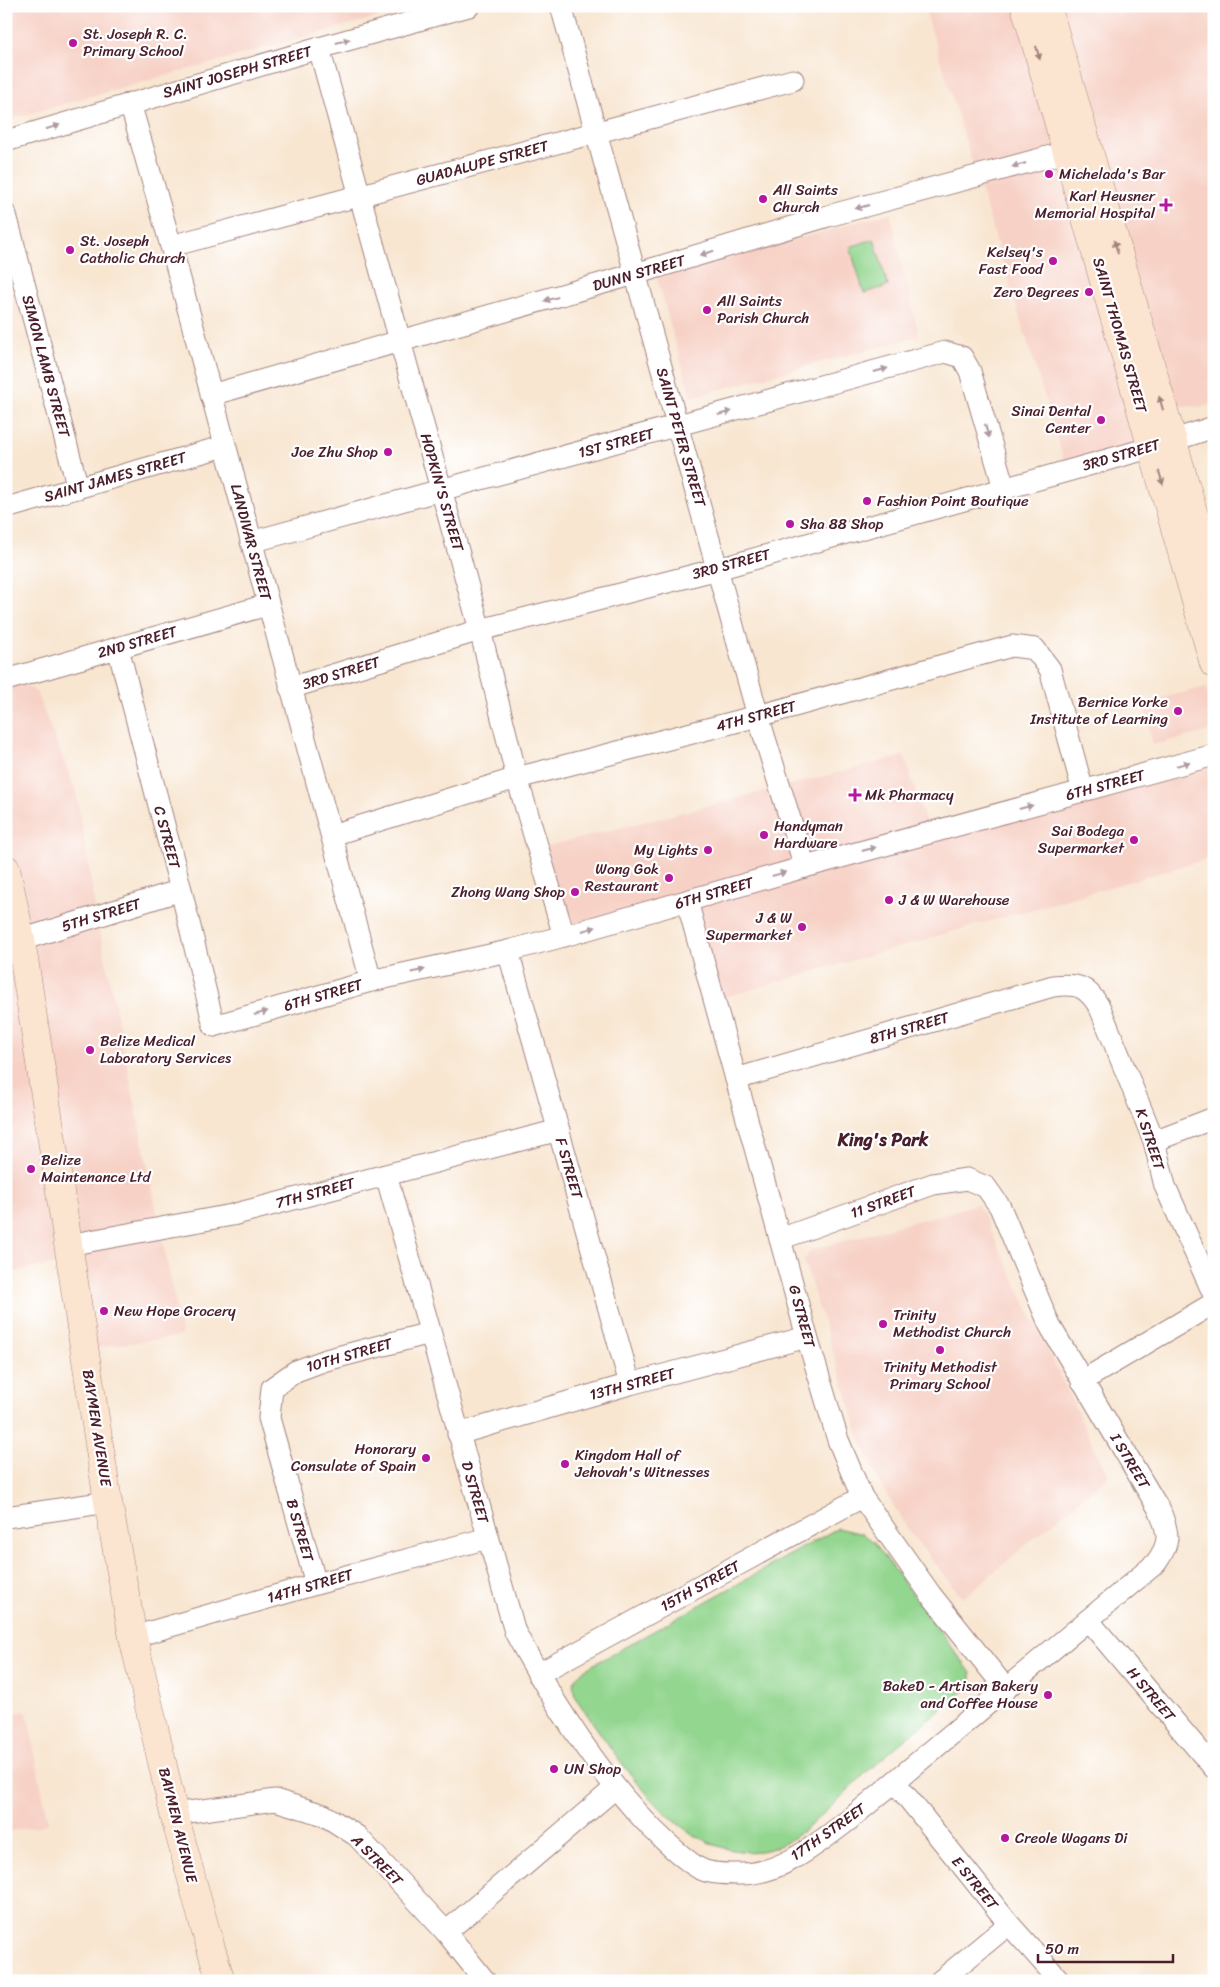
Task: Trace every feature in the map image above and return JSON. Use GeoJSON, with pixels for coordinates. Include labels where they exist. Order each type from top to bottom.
{"type":"FeatureCollection","features":[{"type":"Feature","properties":{"kind":"street","name":"SAINT JOSEPH STREET"},"geometry":{"type":"LineString","coordinates":[[6,141],[319,48],[470,6]]}},
{"type":"Feature","properties":{"kind":"street","name":"SAINT PETER STREET"},"geometry":{"type":"LineString","coordinates":[[561,6],[758,716],[806,867]]}},
{"type":"Feature","properties":{"kind":"street","name":"SAINT THOMAS STREET"},"geometry":{"type":"LineString","coordinates":[[1025,6],[1066,152],[1162,443],[1214,584]]}},
{"type":"Feature","properties":{"kind":"street","name":"SAINT THOMAS STREET"},"geometry":{"type":"LineString","coordinates":[[1047,6],[1162,443],[1214,664]]}},
{"type":"Feature","properties":{"kind":"street","name":"HOPKIN'S STREET"},"geometry":{"type":"LineString","coordinates":[[319,48],[480,630],[517,778],[564,936]]}},
{"type":"Feature","properties":{"kind":"street","name":"GUADALUPE STREET"},"geometry":{"type":"LineString","coordinates":[[171,246],[793,80]]}},
{"type":"Feature","properties":{"kind":"street","name":"LANDIVAR STREET"},"geometry":{"type":"LineString","coordinates":[[130,103],[212,395],[224,446],[371,981]]}},
{"type":"Feature","properties":{"kind":"street","name":"DUNN STREET"},"geometry":{"type":"LineString","coordinates":[[212,395],[636,274],[828,216],[1066,152]]}},
{"type":"Feature","properties":{"kind":"street","name":"SIMON LAMB STREET"},"geometry":{"type":"LineString","coordinates":[[6,215],[78,488]]}},
{"type":"Feature","properties":{"kind":"street","name":"1ST STREET"},"geometry":{"type":"LineString","coordinates":[[251,542],[945,352],[962,357],[970,371],[1004,488]]}},
{"type":"Feature","properties":{"kind":"street","name":"3RD STREET"},"geometry":{"type":"LineString","coordinates":[[290,688],[480,630],[718,569],[1214,427]]}},
{"type":"Feature","properties":{"kind":"street","name":"SAINT JAMES STREET"},"geometry":{"type":"LineString","coordinates":[[6,508],[224,446]]}},
{"type":"Feature","properties":{"kind":"street","name":"2ND STREET"},"geometry":{"type":"LineString","coordinates":[[6,680],[268,605]]}},
{"type":"Feature","properties":{"kind":"street","name":"4TH STREET"},"geometry":{"type":"LineString","coordinates":[[332,835],[517,778],[758,716],[1012,646],[1035,649],[1050,669],[1083,791]]}},
{"type":"Feature","properties":{"kind":"street","name":"C STREET"},"geometry":{"type":"LineString","coordinates":[[118,648],[214,1026]]}},
{"type":"Feature","properties":{"kind":"street","name":"6TH STREET"},"geometry":{"type":"LineString","coordinates":[[214,1026],[371,981],[508,951],[564,936],[806,867],[1214,755]]}},
{"type":"Feature","properties":{"kind":"street","name":"BAYMEN AVENUE"},"geometry":{"type":"LineString","coordinates":[[6,869],[21,940],[108,1502],[133,1636],[174,1814],[221,1981]]}},
{"type":"Feature","properties":{"kind":"street","name":"5TH STREET"},"geometry":{"type":"LineString","coordinates":[[21,940],[181,890]]}},
{"type":"Feature","properties":{"kind":"street","name":"G STREET"},"geometry":{"type":"LineString","coordinates":[[687,901],[807,1337],[838,1440],[862,1497],[931,1595],[1006,1689]]}},
{"type":"Feature","properties":{"kind":"street","name":"F STREET"},"geometry":{"type":"LineString","coordinates":[[508,951],[630,1384]]}},
{"type":"Feature","properties":{"kind":"street","name":"8TH STREET"},"geometry":{"type":"LineString","coordinates":[[736,1079],[1053,986],[1069,984],[1082,987]]}},
{"type":"Feature","properties":{"kind":"street","name":"K STREET"},"geometry":{"type":"LineString","coordinates":[[1082,987],[1092,995],[1100,1008],[1154,1141],[1165,1186],[1214,1295]]}},
{"type":"Feature","properties":{"kind":"street"},"geometry":{"type":"LineString","coordinates":[[1154,1141],[1214,1118]]}},
{"type":"Feature","properties":{"kind":"street","name":"7TH STREET"},"geometry":{"type":"LineString","coordinates":[[68,1245],[232,1215],[559,1130]]}},
{"type":"Feature","properties":{"kind":"street","name":"D STREET"},"geometry":{"type":"LineString","coordinates":[[386,1175],[515,1632],[538,1674],[615,1788]]}},
{"type":"Feature","properties":{"kind":"street","name":"11 STREET"},"geometry":{"type":"LineString","coordinates":[[780,1239],[933,1184],[967,1179],[986,1187]]}},
{"type":"Feature","properties":{"kind":"street","name":"I STREET"},"geometry":{"type":"LineString","coordinates":[[986,1187],[1000,1206],[1050,1326],[1160,1511],[1167,1530],[1166,1549],[1156,1564],[1006,1689]]}},
{"type":"Feature","properties":{"kind":"street"},"geometry":{"type":"LineString","coordinates":[[1082,1381],[1214,1303]]}},
{"type":"Feature","properties":{"kind":"street","name":"10TH STREET"},"geometry":{"type":"LineString","coordinates":[[272,1388],[296,1371],[326,1360],[430,1332]]}},
{"type":"Feature","properties":{"kind":"street","name":"13TH STREET"},"geometry":{"type":"LineString","coordinates":[[458,1434],[630,1384],[807,1337]]}},
{"type":"Feature","properties":{"kind":"street","name":"B STREET"},"geometry":{"type":"LineString","coordinates":[[272,1388],[269,1418],[316,1584]]}},
{"type":"Feature","properties":{"kind":"street","name":"15TH STREET"},"geometry":{"type":"LineString","coordinates":[[538,1674],[862,1497]]}},
{"type":"Feature","properties":{"kind":"street"},"geometry":{"type":"LineString","coordinates":[[6,1517],[108,1502]]}},
{"type":"Feature","properties":{"kind":"street","name":"14TH STREET"},"geometry":{"type":"LineString","coordinates":[[133,1636],[488,1538]]}},
{"type":"Feature","properties":{"kind":"street","name":"H STREET"},"geometry":{"type":"LineString","coordinates":[[1088,1620],[1212,1763]]}},
{"type":"Feature","properties":{"kind":"street","name":"17TH STREET"},"geometry":{"type":"LineString","coordinates":[[615,1788],[645,1823],[676,1851],[703,1870],[738,1874],[774,1868],[813,1846],[850,1819],[1006,1689]]}},
{"type":"Feature","properties":{"kind":"street","name":"E STREET"},"geometry":{"type":"LineString","coordinates":[[895,1782],[1008,1924],[1060,1981]]}},
{"type":"Feature","properties":{"kind":"street"},"geometry":{"type":"LineString","coordinates":[[446,1932],[615,1788]]}},
{"type":"Feature","properties":{"kind":"street","name":"A STREET"},"geometry":{"type":"LineString","coordinates":[[174,1814],[275,1800],[324,1815],[357,1836],[446,1932],[485,1981]]}},
{"type":"Feature","properties":{"kind":"street"},"geometry":{"type":"LineString","coordinates":[[940,1981],[1008,1924]]}},
{"type":"Feature","properties":{"kind":"shaded area"},"geometry":{"type":"Polygon","coordinates":[[[6,6],[417,6],[6,120],[6,6]]]}},
{"type":"Feature","properties":{"kind":"shaded area"},"geometry":{"type":"Polygon","coordinates":[[[924,6],[1214,6],[1214,403],[1202,407],[1174,405],[1186,435],[1067,470],[924,6]]]}},
{"type":"Feature","properties":{"kind":"shaded area"},"geometry":{"type":"Polygon","coordinates":[[[890,213],[919,336],[691,397],[657,278],[890,213]]]}},
{"type":"Feature","properties":{"kind":"shaded area"},"geometry":{"type":"Polygon","coordinates":[[[6,664],[12,676],[36,692],[76,791],[97,917],[182,1336],[70,1351],[62,1263],[6,1273],[6,664]]]}},
{"type":"Feature","properties":{"kind":"shaded area","name":"Bernice Yorke Institute of Learning"},"geometry":{"type":"Polygon","coordinates":[[[1206,687],[1214,720],[1214,730],[1153,745],[1143,703],[1206,687]]]}},
{"type":"Feature","properties":{"kind":"shaded area"},"geometry":{"type":"Polygon","coordinates":[[[904,756],[929,832],[1214,760],[1214,857],[714,1000],[684,909],[568,933],[537,849],[904,756]]]}},
{"type":"Feature","properties":{"kind":"shaded area","name":"Trinity Methodist Primary School"},"geometry":{"type":"Polygon","coordinates":[[[978,1204],[1108,1476],[963,1598],[911,1534],[881,1486],[861,1440],[804,1261],[811,1250],[978,1204]]]}},
{"type":"Feature","properties":{"kind":"shaded area"},"geometry":{"type":"Polygon","coordinates":[[[27,1711],[48,1824],[6,1832],[6,1716],[27,1711]]]}},
{"type":"Feature","properties":{"kind":"green space"},"geometry":{"type":"Polygon","coordinates":[[[874,239],[888,286],[864,293],[850,247],[874,239]]]}},
{"type":"Feature","properties":{"kind":"green space"},"geometry":{"type":"Polygon","coordinates":[[[838,1528],[863,1534],[874,1542],[971,1673],[971,1685],[869,1770],[812,1824],[787,1841],[763,1851],[737,1851],[724,1848],[687,1831],[662,1810],[648,1795],[611,1748],[577,1700],[573,1687],[574,1681],[582,1671],[838,1528]]]}},
{"type":"Feature","properties":{"kind":"place","name":"St. Joseph R. C. Primary School"},"geometry":{"type":"Point","coordinates":[73,43]}},
{"type":"Feature","properties":{"kind":"place","name":"Michelada's Bar"},"geometry":{"type":"Point","coordinates":[1049,174]}},
{"type":"Feature","properties":{"kind":"place","name":"All Saints Church"},"geometry":{"type":"Point","coordinates":[763,199]}},
{"type":"Feature","properties":{"kind":"place","name":"Karl Heusner Memorial Hospital"},"geometry":{"type":"Point","coordinates":[1166,205]}},
{"type":"Feature","properties":{"kind":"place","name":"St. Joseph Catholic Church"},"geometry":{"type":"Point","coordinates":[70,250]}},
{"type":"Feature","properties":{"kind":"place","name":"Kelsey's Fast Food"},"geometry":{"type":"Point","coordinates":[1053,261]}},
{"type":"Feature","properties":{"kind":"place","name":"Zero Degrees"},"geometry":{"type":"Point","coordinates":[1089,292]}},
{"type":"Feature","properties":{"kind":"place","name":"All Saints Parish Church"},"geometry":{"type":"Point","coordinates":[707,310]}},
{"type":"Feature","properties":{"kind":"place","name":"Sinai Dental Center"},"geometry":{"type":"Point","coordinates":[1101,420]}},
{"type":"Feature","properties":{"kind":"place","name":"Joe Zhu Shop"},"geometry":{"type":"Point","coordinates":[388,452]}},
{"type":"Feature","properties":{"kind":"place","name":"Fashion Point Boutique"},"geometry":{"type":"Point","coordinates":[867,501]}},
{"type":"Feature","properties":{"kind":"place","name":"Sha 88 Shop"},"geometry":{"type":"Point","coordinates":[790,524]}},
{"type":"Feature","properties":{"kind":"place","name":"Bernice Yorke Institute of Learning"},"geometry":{"type":"Point","coordinates":[1178,711]}},
{"type":"Feature","properties":{"kind":"place","name":"Mk Pharmacy"},"geometry":{"type":"Point","coordinates":[855,795]}},
{"type":"Feature","properties":{"kind":"place","name":"Handyman Hardware"},"geometry":{"type":"Point","coordinates":[764,835]}},
{"type":"Feature","properties":{"kind":"place","name":"Sai Bodega Supermarket"},"geometry":{"type":"Point","coordinates":[1134,840]}},
{"type":"Feature","properties":{"kind":"place","name":"My Lights"},"geometry":{"type":"Point","coordinates":[708,850]}},
{"type":"Feature","properties":{"kind":"place","name":"Wong Gok Restaurant"},"geometry":{"type":"Point","coordinates":[669,878]}},
{"type":"Feature","properties":{"kind":"place","name":"Zhong Wang Shop"},"geometry":{"type":"Point","coordinates":[575,892]}},
{"type":"Feature","properties":{"kind":"place","name":"J & W Warehouse"},"geometry":{"type":"Point","coordinates":[889,900]}},
{"type":"Feature","properties":{"kind":"place","name":"J & W Supermarket"},"geometry":{"type":"Point","coordinates":[802,927]}},
{"type":"Feature","properties":{"kind":"place","name":"Belize Medical Laboratory Services"},"geometry":{"type":"Point","coordinates":[90,1050]}},
{"type":"Feature","properties":{"kind":"place","name":"Belize Maintenance Ltd"},"geometry":{"type":"Point","coordinates":[31,1169]}},
{"type":"Feature","properties":{"kind":"place","name":"New Hope Grocery"},"geometry":{"type":"Point","coordinates":[104,1311]}},
{"type":"Feature","properties":{"kind":"place","name":"Trinity Methodist Church"},"geometry":{"type":"Point","coordinates":[883,1324]}},
{"type":"Feature","properties":{"kind":"place","name":"Trinity Methodist Primary School"},"geometry":{"type":"Point","coordinates":[940,1350]}},
{"type":"Feature","properties":{"kind":"place","name":"Honorary Consulate of Spain"},"geometry":{"type":"Point","coordinates":[426,1458]}},
{"type":"Feature","properties":{"kind":"place","name":"Kingdom Hall of Jehovah's Witnesses"},"geometry":{"type":"Point","coordinates":[565,1464]}},
{"type":"Feature","properties":{"kind":"place","name":"BakeD - Artisan Bakery and Coffee House"},"geometry":{"type":"Point","coordinates":[1048,1695]}},
{"type":"Feature","properties":{"kind":"place","name":"UN Shop"},"geometry":{"type":"Point","coordinates":[554,1769]}},
{"type":"Feature","properties":{"kind":"place","name":"Creole Wagans Di"},"geometry":{"type":"Point","coordinates":[1005,1838]}},
{"type":"Feature","properties":{"kind":"district","name":"King's Park"},"geometry":{"type":"Point","coordinates":[883,1140]}}]}
